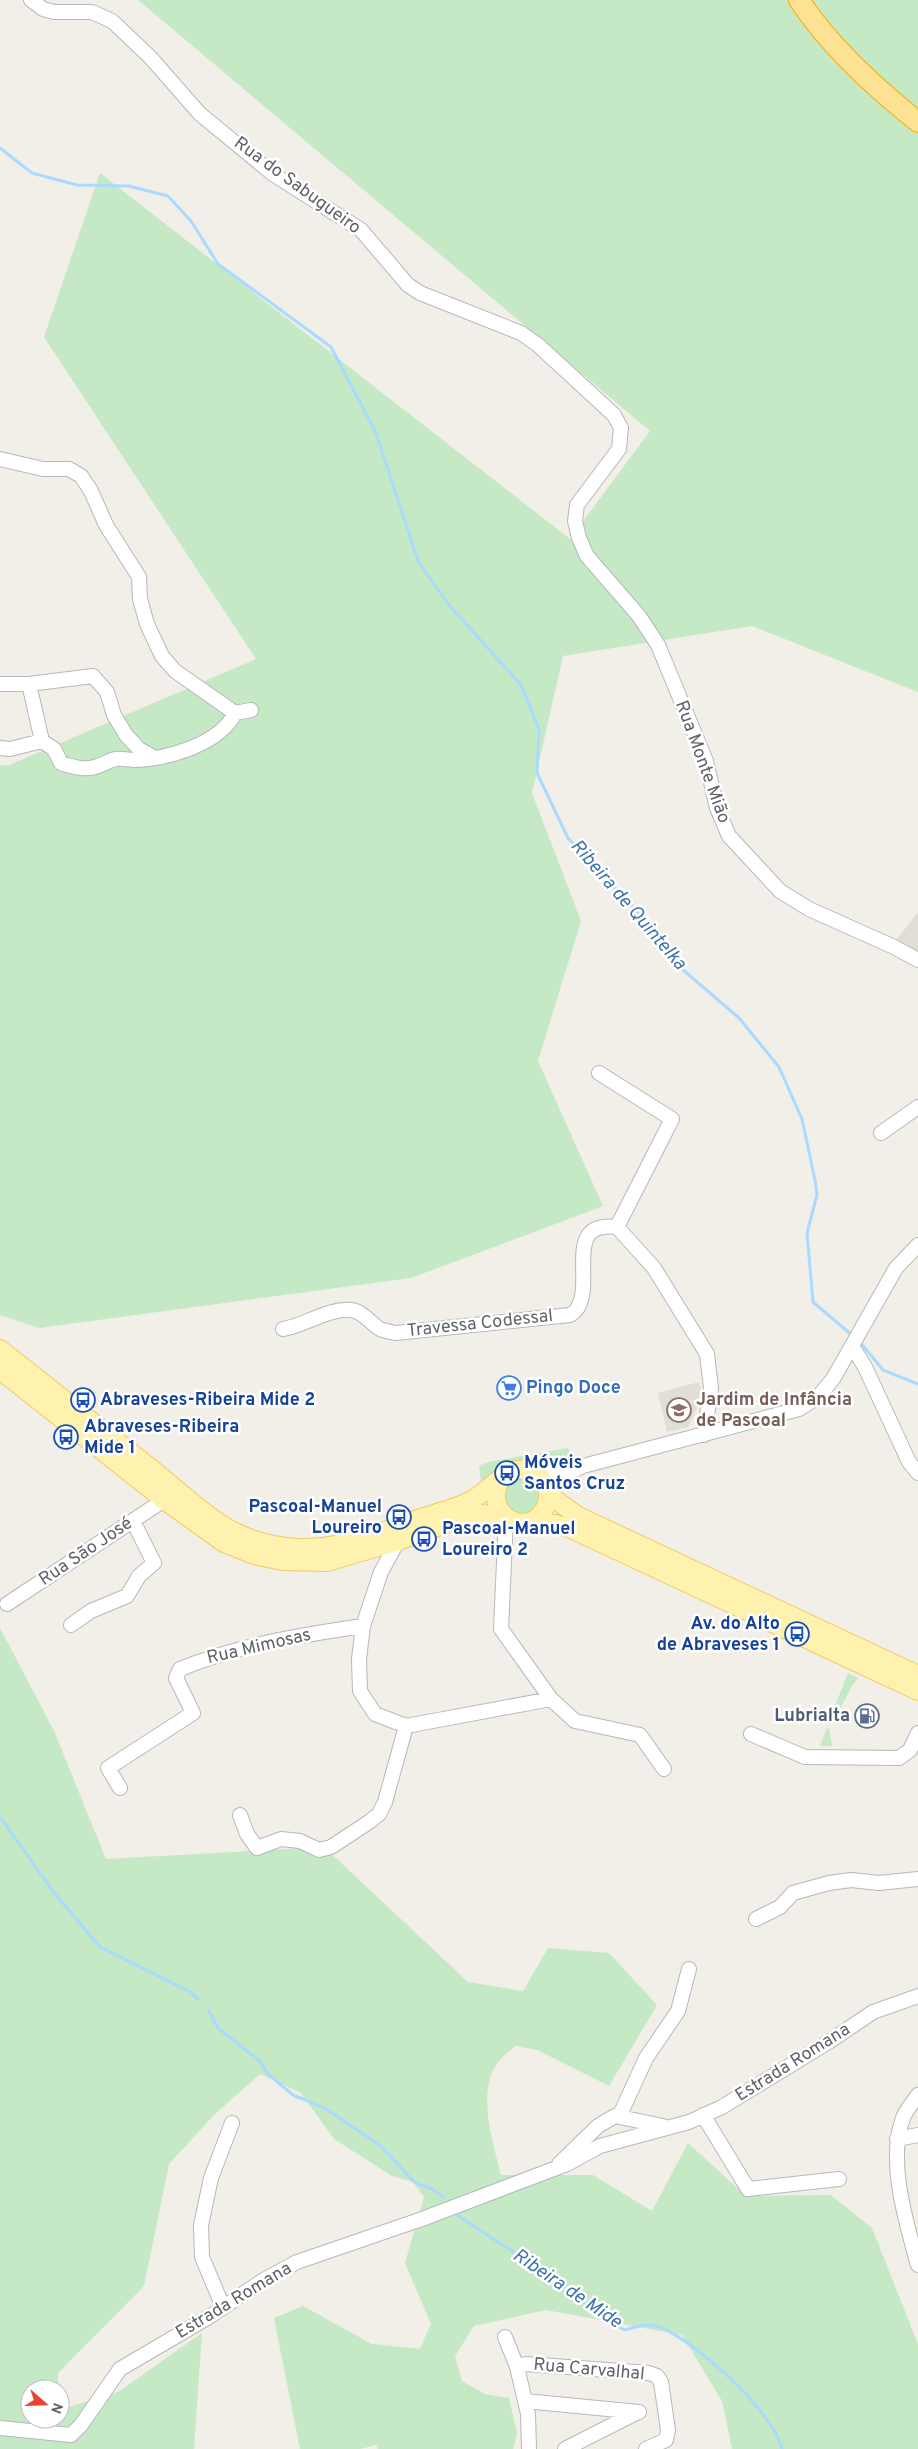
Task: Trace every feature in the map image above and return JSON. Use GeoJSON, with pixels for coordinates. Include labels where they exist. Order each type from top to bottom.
{"type":"FeatureCollection","features":[{"type":"Feature","properties":{"kind":"highway"},"geometry":{"type":"LineString","coordinates":[[799,0],[845,56],[890,100],[918,122]]}},
{"type":"Feature","properties":{"kind":"main road"},"geometry":{"type":"LineString","coordinates":[[0,1349],[200,1508],[237,1533],[259,1542],[298,1548],[325,1547],[362,1539],[468,1502],[515,1470],[531,1471],[538,1474],[548,1491],[578,1516],[918,1675]]}},
{"type":"Feature","properties":{"kind":"main road"},"geometry":{"type":"LineString","coordinates":[[0,1370],[164,1500],[224,1543],[254,1555],[282,1561],[327,1562],[398,1541],[474,1514],[569,1528],[918,1691]]}},
{"type":"Feature","properties":{"kind":"main road"},"geometry":{"type":"LineString","coordinates":[[501,1479],[497,1486],[496,1502],[514,1519]]}},
{"type":"Feature","properties":{"kind":"main road"},"geometry":{"type":"LineString","coordinates":[[514,1519],[543,1512],[548,1491]]}},
{"type":"Feature","properties":{"kind":"street","name":"Rua do Sabugueiro"},"geometry":{"type":"LineString","coordinates":[[31,0],[44,9],[54,12],[92,12],[112,20],[150,57],[200,114],[273,174],[360,230],[408,285],[420,293],[521,333],[538,345],[614,415],[621,428],[619,449],[577,505],[575,521],[579,538],[587,556],[639,616]]}},
{"type":"Feature","properties":{"kind":"street"},"geometry":{"type":"LineString","coordinates":[[0,459],[43,469],[70,469],[81,476],[92,491],[106,525],[139,577],[140,599],[147,624],[162,656],[175,671],[235,713],[251,710]]}},
{"type":"Feature","properties":{"kind":"street","name":"Rua Monte Mião"},"geometry":{"type":"LineString","coordinates":[[639,616],[658,645],[706,761],[717,808],[729,836],[780,890],[809,909],[894,947],[918,960]]}},
{"type":"Feature","properties":{"kind":"street"},"geometry":{"type":"LineString","coordinates":[[0,684],[29,684],[93,676],[107,692],[114,715],[126,735],[138,749],[153,757]]}},
{"type":"Feature","properties":{"kind":"street"},"geometry":{"type":"LineString","coordinates":[[29,684],[42,741],[54,749],[61,763],[76,768],[96,767],[115,759],[136,760],[185,750],[213,738],[229,724],[235,713]]}},
{"type":"Feature","properties":{"kind":"street"},"geometry":{"type":"LineString","coordinates":[[0,748],[10,749],[42,741]]}},
{"type":"Feature","properties":{"kind":"street"},"geometry":{"type":"LineString","coordinates":[[599,1073],[672,1119],[617,1228],[654,1268],[707,1354],[711,1388],[704,1435]]}},
{"type":"Feature","properties":{"kind":"street"},"geometry":{"type":"LineString","coordinates":[[881,1133],[918,1107]]}},
{"type":"Feature","properties":{"kind":"street","name":"Travessa Codessal"},"geometry":{"type":"LineString","coordinates":[[283,1329],[321,1315],[351,1310],[366,1317],[379,1328],[396,1333],[570,1315],[578,1307],[582,1297],[583,1252],[587,1239],[594,1229],[603,1226],[617,1228]]}},
{"type":"Feature","properties":{"kind":"street"},"geometry":{"type":"LineString","coordinates":[[531,1471],[583,1466],[799,1409],[818,1397],[833,1379],[896,1268],[918,1245]]}},
{"type":"Feature","properties":{"kind":"street"},"geometry":{"type":"LineString","coordinates":[[852,1346],[865,1367],[908,1462],[918,1473]]}},
{"type":"Feature","properties":{"kind":"street"},"geometry":{"type":"LineString","coordinates":[[548,1491],[563,1475],[583,1466]]}},
{"type":"Feature","properties":{"kind":"street","name":"Rua São José"},"geometry":{"type":"LineString","coordinates":[[7,1604],[164,1500]]}},
{"type":"Feature","properties":{"kind":"street"},"geometry":{"type":"LineString","coordinates":[[514,1519],[506,1550],[501,1629],[551,1699],[575,1721],[640,1735],[664,1769]]}},
{"type":"Feature","properties":{"kind":"street"},"geometry":{"type":"LineString","coordinates":[[71,1625],[91,1611],[127,1596],[139,1576],[154,1563],[133,1521]]}},
{"type":"Feature","properties":{"kind":"street"},"geometry":{"type":"LineString","coordinates":[[398,1541],[381,1572],[363,1626],[359,1659],[360,1691],[375,1714],[406,1726],[551,1699]]}},
{"type":"Feature","properties":{"kind":"street"},"geometry":{"type":"LineString","coordinates":[[361,1552],[372,1556],[378,1562],[381,1572]]}},
{"type":"Feature","properties":{"kind":"street","name":"Rua Mimosas"},"geometry":{"type":"LineString","coordinates":[[120,1788],[108,1768],[193,1714],[176,1678],[180,1668],[216,1654],[311,1634],[363,1626]]}},
{"type":"Feature","properties":{"kind":"street"},"geometry":{"type":"LineString","coordinates":[[240,1815],[246,1834],[257,1848],[281,1839],[300,1842],[319,1850],[331,1847],[379,1814],[388,1794],[406,1726]]}},
{"type":"Feature","properties":{"kind":"street"},"geometry":{"type":"LineString","coordinates":[[751,1734],[804,1757],[899,1758],[910,1750],[918,1733]]}},
{"type":"Feature","properties":{"kind":"street"},"geometry":{"type":"LineString","coordinates":[[756,1919],[780,1907],[793,1893],[829,1883],[851,1880],[879,1883],[918,1879]]}},
{"type":"Feature","properties":{"kind":"street"},"geometry":{"type":"LineString","coordinates":[[619,2117],[646,2058],[678,2011],[689,1969]]}},
{"type":"Feature","properties":{"kind":"street","name":"Estrada Romana"},"geometry":{"type":"LineString","coordinates":[[0,2428],[71,2435],[120,2369],[223,2307],[262,2281],[297,2262],[553,2170],[576,2160],[600,2146],[689,2122],[762,2083],[873,2012],[918,1996]]}},
{"type":"Feature","properties":{"kind":"street"},"geometry":{"type":"LineString","coordinates":[[918,2095],[903,2116],[897,2139],[900,2203],[918,2265]]}},
{"type":"Feature","properties":{"kind":"street"},"geometry":{"type":"LineString","coordinates":[[703,2115],[748,2189],[839,2179]]}},
{"type":"Feature","properties":{"kind":"street","name":"Estrada Romana"},"geometry":{"type":"LineString","coordinates":[[553,2170],[598,2126],[615,2116],[666,2127]]}},
{"type":"Feature","properties":{"kind":"street"},"geometry":{"type":"LineString","coordinates":[[223,2307],[202,2256],[201,2224],[211,2178],[232,2123]]}},
{"type":"Feature","properties":{"kind":"street"},"geometry":{"type":"LineString","coordinates":[[897,2139],[918,2135]]}},
{"type":"Feature","properties":{"kind":"street"},"geometry":{"type":"LineString","coordinates":[[505,2337],[517,2367]]}},
{"type":"Feature","properties":{"kind":"street","name":"Rua Carvalhal"},"geometry":{"type":"LineString","coordinates":[[529,2449],[528,2414],[517,2367],[526,2364],[648,2373],[658,2376],[661,2382],[668,2430],[666,2440],[646,2449]]}},
{"type":"Feature","properties":{"kind":"street"},"geometry":{"type":"LineString","coordinates":[[525,2401],[639,2412],[565,2449]]}},
{"type":"Feature","properties":{"kind":"shaded area"},"geometry":{"type":"Polygon","coordinates":[[[918,912],[918,955],[894,943],[918,912]]]}},
{"type":"Feature","properties":{"kind":"shaded area","name":"Jardim de Infância de Pascoal"},"geometry":{"type":"Polygon","coordinates":[[[699,1382],[703,1396],[688,1427],[667,1432],[658,1393],[699,1382]]]}},
{"type":"Feature","properties":{"kind":"green space"},"geometry":{"type":"Polygon","coordinates":[[[138,0],[918,0],[918,692],[752,626],[563,656],[532,793],[581,921],[538,1061],[603,1206],[411,1278],[39,1328],[0,1315],[0,765],[7,766],[256,659],[44,337],[100,173],[570,539],[650,431],[138,0]]]}},
{"type":"Feature","properties":{"kind":"green space"},"geometry":{"type":"Polygon","coordinates":[[[568,1448],[571,1456],[509,1461],[481,1481],[479,1466],[488,1462],[568,1448]]]}},
{"type":"Feature","properties":{"kind":"green space"},"geometry":{"type":"Polygon","coordinates":[[[522,1478],[529,1479],[535,1483],[539,1489],[539,1503],[535,1509],[529,1513],[522,1514],[515,1513],[509,1509],[505,1503],[504,1496],[505,1489],[509,1483],[515,1479],[522,1478]]]}},
{"type":"Feature","properties":{"kind":"green space"},"geometry":{"type":"Polygon","coordinates":[[[0,1628],[54,1731],[106,1859],[324,1847],[468,1982],[523,1991],[548,1948],[609,1953],[657,2005],[609,2086],[537,2050],[515,2046],[498,2062],[491,2074],[487,2102],[488,2118],[501,2175],[593,2175],[652,2211],[688,2143],[746,2196],[831,2195],[872,2228],[918,2344],[918,2449],[732,2449],[722,2401],[682,2335],[546,2310],[474,2326],[455,2356],[462,2381],[485,2394],[509,2398],[517,2433],[513,2449],[378,2449],[376,2445],[360,2449],[300,2449],[274,2318],[303,2306],[372,2344],[420,2349],[431,2324],[405,2263],[424,2197],[413,2182],[392,2176],[334,2139],[301,2093],[260,2074],[215,2114],[169,2164],[144,2286],[58,2373],[58,2379],[20,2379],[20,2429],[70,2429],[70,2407],[118,2392],[202,2333],[194,2449],[0,2449],[0,1628]]]}},
{"type":"Feature","properties":{"kind":"green space"},"geometry":{"type":"Polygon","coordinates":[[[848,1673],[858,1678],[835,1718],[831,1716],[848,1673]]]}},
{"type":"Feature","properties":{"kind":"green space"},"geometry":{"type":"Polygon","coordinates":[[[827,1728],[829,1729],[832,1746],[820,1746],[827,1728]]]}},
{"type":"Feature","properties":{"kind":"waterway","name":"Ribeira de Quintelka"},"geometry":{"type":"LineString","coordinates":[[0,148],[32,173],[77,185],[129,186],[168,196],[191,221],[218,264],[331,347],[376,433],[418,561],[449,605],[521,685],[539,729],[537,773],[568,838],[641,916],[682,969],[739,1018],[779,1067],[802,1119],[815,1180],[817,1195],[807,1233],[813,1302],[853,1336]]}},
{"type":"Feature","properties":{"kind":"waterway","name":"Ribeira de Quintelka"},"geometry":{"type":"LineString","coordinates":[[860,1342],[883,1370],[918,1384]]}},
{"type":"Feature","properties":{"kind":"waterway","name":"Ribeira de Mide"},"geometry":{"type":"LineString","coordinates":[[0,1817],[55,1894],[100,1947],[190,1992],[198,1999]]}},
{"type":"Feature","properties":{"kind":"waterway","name":"Ribeira de Mide"},"geometry":{"type":"LineString","coordinates":[[209,2011],[218,2028],[260,2061],[268,2074],[293,2095],[325,2108],[381,2146],[414,2182],[432,2189],[444,2197]]}},
{"type":"Feature","properties":{"kind":"waterway","name":"Ribeira de Mide"},"geometry":{"type":"LineString","coordinates":[[457,2215],[564,2285],[608,2321],[625,2330],[644,2325],[657,2326],[677,2336],[694,2348],[750,2398],[776,2434],[782,2449]]}},
{"type":"Feature","properties":{"kind":"place","name":"Pingo Doce"},"geometry":{"type":"Point","coordinates":[509,1388]}},
{"type":"Feature","properties":{"kind":"place","name":"Abraveses-Ribeira Mide 2"},"geometry":{"type":"Point","coordinates":[83,1400]}},
{"type":"Feature","properties":{"kind":"place","name":"Jardim de Infância de Pascoal"},"geometry":{"type":"Point","coordinates":[679,1410]}},
{"type":"Feature","properties":{"kind":"place","name":"Abraveses-Ribeira Mide 1"},"geometry":{"type":"Point","coordinates":[66,1437]}},
{"type":"Feature","properties":{"kind":"place","name":"Móveis Santos Cruz"},"geometry":{"type":"Point","coordinates":[507,1473]}},
{"type":"Feature","properties":{"kind":"place","name":"Pascoal-Manuel Loureiro"},"geometry":{"type":"Point","coordinates":[399,1517]}},
{"type":"Feature","properties":{"kind":"place","name":"Pascoal-Manuel Loureiro 2"},"geometry":{"type":"Point","coordinates":[424,1539]}},
{"type":"Feature","properties":{"kind":"place","name":"Av. do Alto de Abraveses 1"},"geometry":{"type":"Point","coordinates":[797,1634]}},
{"type":"Feature","properties":{"kind":"place","name":"Lubrialta"},"geometry":{"type":"Point","coordinates":[867,1716]}}]}
